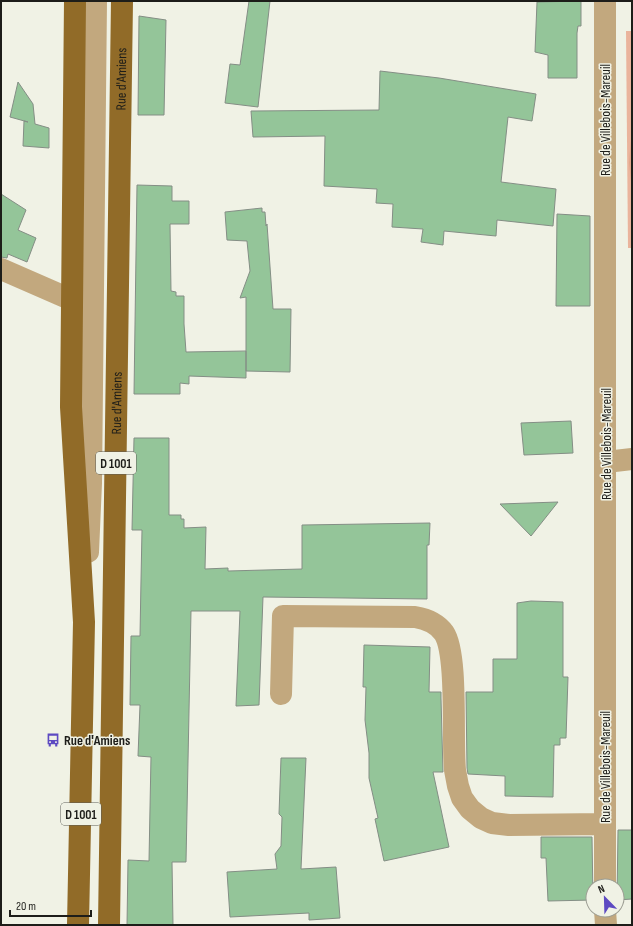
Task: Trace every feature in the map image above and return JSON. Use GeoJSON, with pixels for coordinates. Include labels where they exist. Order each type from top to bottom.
{"type":"FeatureCollection","features":[{"type":"Feature","properties":{"kind":"main road","name":"Rue d'Amiens"},"geometry":{"type":"LineString","coordinates":[[74,1],[71,431],[84,622],[78,925]]}},
{"type":"Feature","properties":{"kind":"main road","name":"Rue d'Amiens"},"geometry":{"type":"LineString","coordinates":[[109,925],[122,1]]}},
{"type":"Feature","properties":{"kind":"street","name":"Rue d'Amiens"},"geometry":{"type":"LineString","coordinates":[[84,622],[90,482],[96,1]]}},
{"type":"Feature","properties":{"kind":"street","name":"Rue de Villebois-Mareuil"},"geometry":{"type":"LineString","coordinates":[[605,1],[605,878]]}},
{"type":"Feature","properties":{"kind":"street"},"geometry":{"type":"LineString","coordinates":[[1,269],[72,300]]}},
{"type":"Feature","properties":{"kind":"street"},"geometry":{"type":"LineString","coordinates":[[606,462],[632,459]]}},
{"type":"Feature","properties":{"kind":"street"},"geometry":{"type":"LineString","coordinates":[[281,694],[283,616],[415,617],[427,619],[444,632],[451,654],[455,770],[462,798],[470,809],[481,818],[492,823],[509,825],[605,824]]}},
{"type":"Feature","properties":{"kind":"shaded area"},"geometry":{"type":"Polygon","coordinates":[[[626,31],[632,31],[632,248],[628,248],[626,31]]]}},
{"type":"Feature","properties":{"kind":"shaded area"},"geometry":{"type":"Polygon","coordinates":[[[632,126],[632,191],[629,163],[632,126]]]}},
{"type":"Feature","properties":{"kind":"building"},"geometry":{"type":"Polygon","coordinates":[[[249,1],[270,1],[258,107],[225,103],[230,64],[240,65],[249,1]]]}},
{"type":"Feature","properties":{"kind":"building"},"geometry":{"type":"Polygon","coordinates":[[[581,1],[581,26],[578,26],[577,33],[577,78],[548,78],[548,55],[535,52],[537,2],[581,1]]]}},
{"type":"Feature","properties":{"kind":"building"},"geometry":{"type":"Polygon","coordinates":[[[139,16],[166,20],[164,115],[138,115],[139,16]]]}},
{"type":"Feature","properties":{"kind":"building"},"geometry":{"type":"Polygon","coordinates":[[[380,71],[439,78],[536,94],[532,121],[508,117],[501,182],[556,189],[553,226],[497,220],[496,236],[444,231],[443,245],[421,242],[423,229],[392,227],[393,204],[376,203],[377,189],[324,186],[325,136],[253,137],[251,111],[379,110],[380,71]]]}},
{"type":"Feature","properties":{"kind":"building"},"geometry":{"type":"Polygon","coordinates":[[[18,82],[33,104],[35,124],[49,128],[49,148],[23,146],[24,121],[28,122],[10,117],[18,82]]]}},
{"type":"Feature","properties":{"kind":"building"},"geometry":{"type":"Polygon","coordinates":[[[137,185],[172,186],[172,201],[189,201],[189,224],[170,224],[171,291],[176,292],[176,296],[184,296],[186,352],[246,351],[246,378],[189,376],[189,384],[180,383],[180,394],[134,394],[137,185]]]}},
{"type":"Feature","properties":{"kind":"building"},"geometry":{"type":"Polygon","coordinates":[[[1,194],[26,210],[18,230],[36,238],[27,262],[8,254],[7,258],[1,257],[1,194]]]}},
{"type":"Feature","properties":{"kind":"building"},"geometry":{"type":"Polygon","coordinates":[[[262,208],[262,212],[265,212],[266,226],[267,224],[273,309],[291,309],[290,372],[246,371],[246,297],[240,298],[250,271],[247,241],[227,240],[225,212],[262,208]]]}},
{"type":"Feature","properties":{"kind":"building"},"geometry":{"type":"Polygon","coordinates":[[[557,214],[590,216],[590,306],[556,306],[557,214]]]}},
{"type":"Feature","properties":{"kind":"building"},"geometry":{"type":"Polygon","coordinates":[[[571,421],[573,453],[524,455],[521,423],[571,421]]]}},
{"type":"Feature","properties":{"kind":"building"},"geometry":{"type":"Polygon","coordinates":[[[134,438],[169,438],[169,515],[181,515],[181,519],[184,519],[184,528],[206,527],[205,569],[228,568],[228,571],[302,569],[302,525],[430,523],[429,545],[427,545],[427,599],[263,597],[259,705],[236,706],[240,611],[191,611],[186,862],[172,862],[173,925],[127,925],[128,860],[149,861],[151,757],[138,756],[140,705],[130,705],[131,636],[140,636],[142,530],[132,530],[134,438]]]}},
{"type":"Feature","properties":{"kind":"building"},"geometry":{"type":"Polygon","coordinates":[[[558,502],[531,536],[500,504],[558,502]]]}},
{"type":"Feature","properties":{"kind":"building"},"geometry":{"type":"Polygon","coordinates":[[[531,601],[563,602],[563,677],[568,677],[566,738],[560,738],[560,745],[554,745],[553,797],[505,796],[505,776],[468,774],[467,768],[466,692],[493,692],[493,659],[517,659],[517,603],[531,601]]]}},
{"type":"Feature","properties":{"kind":"building"},"geometry":{"type":"Polygon","coordinates":[[[364,645],[430,647],[429,692],[441,692],[443,772],[433,772],[449,847],[384,861],[375,819],[378,818],[369,778],[369,753],[365,720],[366,687],[363,687],[364,645]]]}},
{"type":"Feature","properties":{"kind":"building"},"geometry":{"type":"Polygon","coordinates":[[[281,758],[306,758],[301,869],[336,867],[340,918],[309,920],[309,913],[230,917],[227,872],[277,869],[275,854],[281,846],[282,817],[279,814],[281,758]]]}},
{"type":"Feature","properties":{"kind":"building"},"geometry":{"type":"Polygon","coordinates":[[[618,830],[632,830],[632,899],[625,899],[625,878],[617,878],[618,830]]]}},
{"type":"Feature","properties":{"kind":"building"},"geometry":{"type":"Polygon","coordinates":[[[541,837],[592,837],[593,878],[585,878],[585,900],[548,901],[546,858],[541,858],[541,837]]]}},
{"type":"Feature","properties":{"kind":"place","name":"Rue d'Amiens"},"geometry":{"type":"Point","coordinates":[53,740]}}]}
